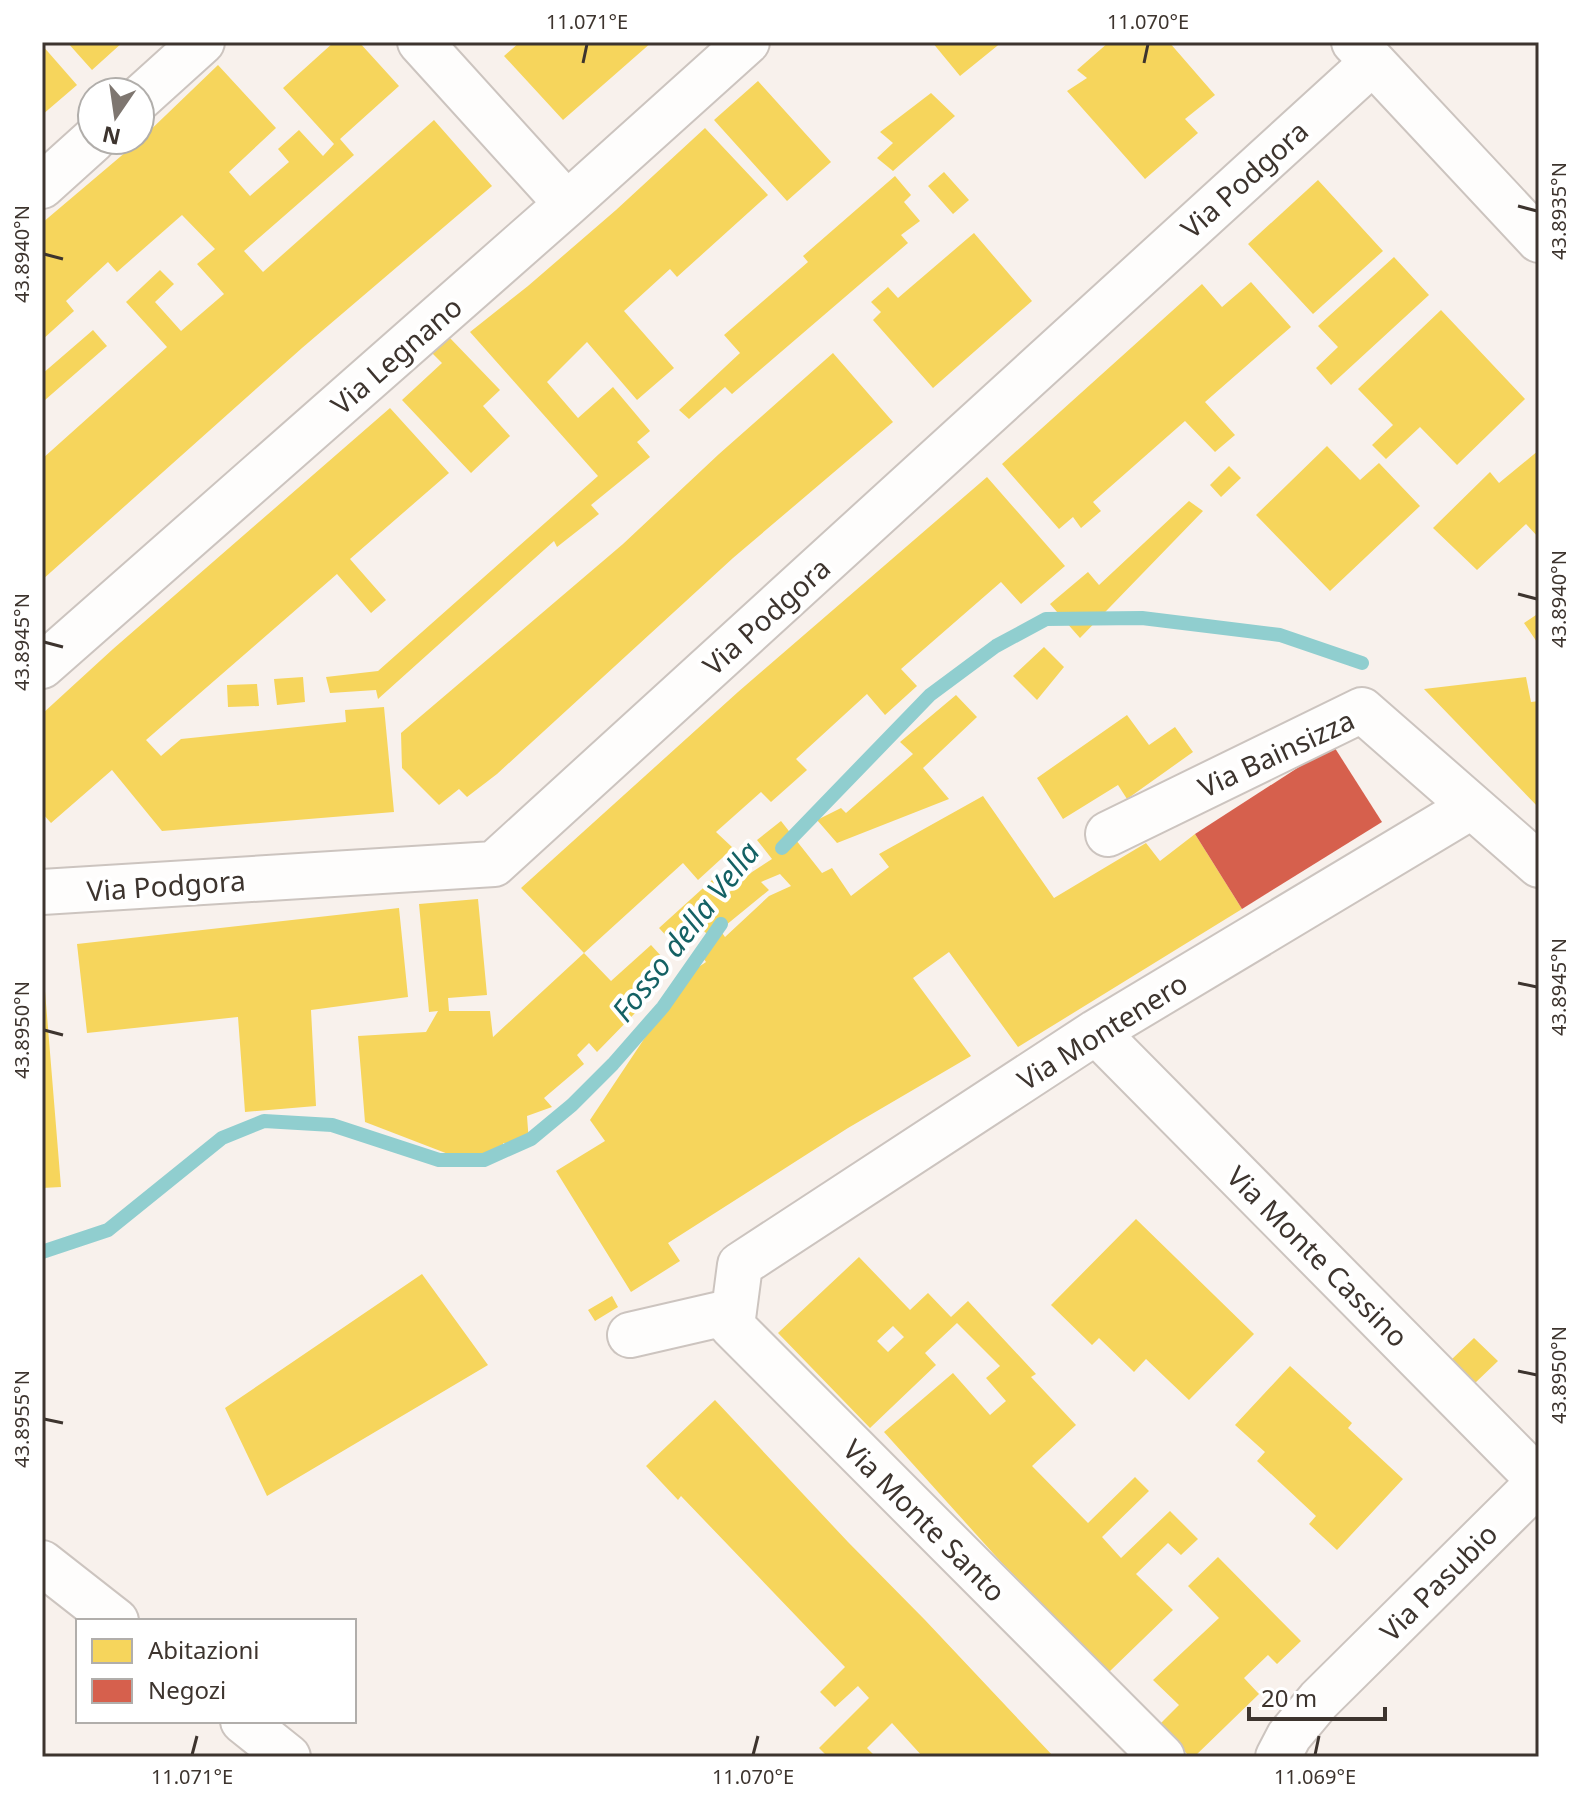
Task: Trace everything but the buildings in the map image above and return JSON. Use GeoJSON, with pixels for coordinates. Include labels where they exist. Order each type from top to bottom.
{"type":"FeatureCollection","features":[{"type":"Feature","properties":{"kind":"street"},"geometry":{"type":"LineString","coordinates":[[156,84],[202,42]]}},
{"type":"Feature","properties":{"kind":"street"},"geometry":{"type":"LineString","coordinates":[[420,42],[567,204]]}},
{"type":"Feature","properties":{"kind":"street","name":"Via Legnano"},"geometry":{"type":"LineString","coordinates":[[42,666],[747,42]]}},
{"type":"Feature","properties":{"kind":"street"},"geometry":{"type":"LineString","coordinates":[[1363,52],[1539,240]]}},
{"type":"Feature","properties":{"kind":"street","name":"Via Podgora"},"geometry":{"type":"LineString","coordinates":[[42,892],[494,864],[1363,52]]}},
{"type":"Feature","properties":{"kind":"street"},"geometry":{"type":"LineString","coordinates":[[42,186],[76,155]]}},
{"type":"Feature","properties":{"kind":"street","name":"Via Bainsizza"},"geometry":{"type":"LineString","coordinates":[[1108,834],[1362,710],[1539,865]]}},
{"type":"Feature","properties":{"kind":"street","name":"Via Montenero"},"geometry":{"type":"LineString","coordinates":[[734,1311],[740,1265],[1096,1032],[1471,807]]}},
{"type":"Feature","properties":{"kind":"street","name":"Via Monte Cassino"},"geometry":{"type":"LineString","coordinates":[[1096,1032],[1539,1481]]}},
{"type":"Feature","properties":{"kind":"street"},"geometry":{"type":"LineString","coordinates":[[630,1335],[734,1311]]}},
{"type":"Feature","properties":{"kind":"street","name":"Via Monte Santo"},"geometry":{"type":"LineString","coordinates":[[734,1311],[732,1326],[1162,1757]]}},
{"type":"Feature","properties":{"kind":"street","name":"Via Pasubio"},"geometry":{"type":"LineString","coordinates":[[1278,1757],[1289,1736],[1319,1700],[1539,1481]]}},
{"type":"Feature","properties":{"kind":"street"},"geometry":{"type":"LineString","coordinates":[[42,1563],[113,1619]]}},
{"type":"Feature","properties":{"kind":"street"},"geometry":{"type":"LineString","coordinates":[[246,1723],[288,1757]]}},
{"type":"Feature","properties":{"kind":"waterway","name":"Fosso della Vella"},"geometry":{"type":"LineString","coordinates":[[782,848],[930,695],[996,646],[1046,619],[1142,618],[1280,635],[1362,663]]}},
{"type":"Feature","properties":{"kind":"waterway","name":"Fosso della Vella"},"geometry":{"type":"LineString","coordinates":[[42,1252],[108,1230],[222,1138],[264,1121],[332,1125],[439,1160],[484,1160],[531,1139],[572,1105],[613,1064],[663,1007],[721,924]]}}]}
